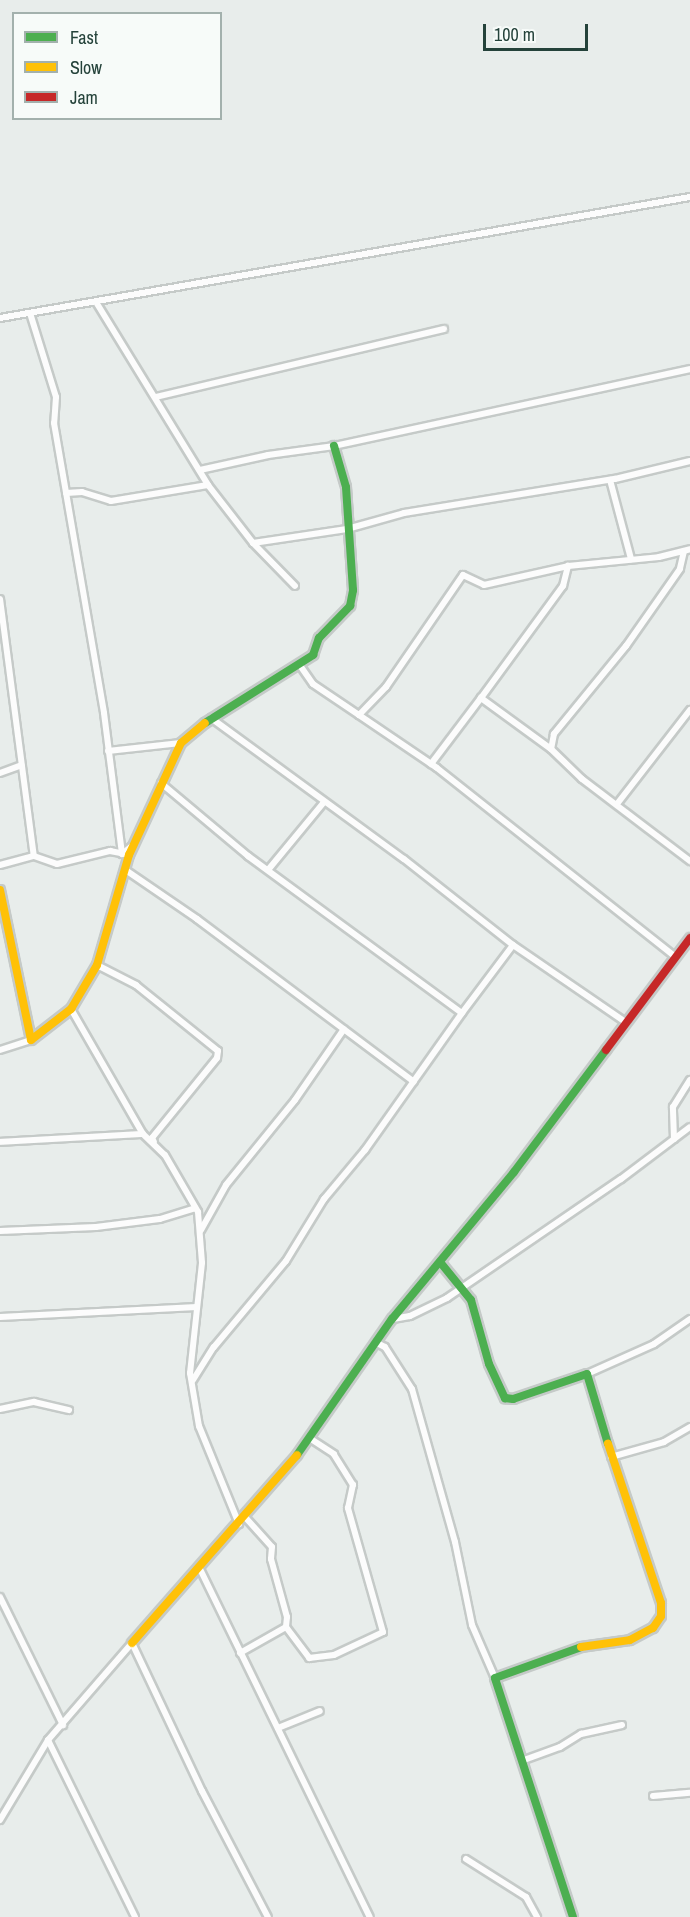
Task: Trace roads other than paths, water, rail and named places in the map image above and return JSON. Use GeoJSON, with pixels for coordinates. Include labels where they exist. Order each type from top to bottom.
{"type":"FeatureCollection","features":[{"type":"Feature","properties":{"kind":"street"},"geometry":{"type":"LineString","coordinates":[[0,318],[690,197]]}},
{"type":"Feature","properties":{"kind":"street"},"geometry":{"type":"LineString","coordinates":[[96,302],[156,397],[207,485],[253,543],[295,586]]}},
{"type":"Feature","properties":{"kind":"street"},"geometry":{"type":"LineString","coordinates":[[0,1050],[31,1040],[71,1009],[97,965],[111,908],[126,871],[54,423],[56,397],[30,312]]}},
{"type":"Feature","properties":{"kind":"street"},"geometry":{"type":"LineString","coordinates":[[156,397],[444,328]]}},
{"type":"Feature","properties":{"kind":"street"},"geometry":{"type":"LineString","coordinates":[[200,470],[268,454],[334,446],[690,369]]}},
{"type":"Feature","properties":{"kind":"street"},"geometry":{"type":"LineString","coordinates":[[125,854],[134,845],[181,743],[211,718],[313,655],[318,638],[350,606],[353,580],[347,530],[346,487],[334,446]]}},
{"type":"Feature","properties":{"kind":"street"},"geometry":{"type":"LineString","coordinates":[[253,543],[347,530],[404,513],[610,480],[690,461]]}},
{"type":"Feature","properties":{"kind":"street"},"geometry":{"type":"LineString","coordinates":[[610,480],[631,559]]}},
{"type":"Feature","properties":{"kind":"street"},"geometry":{"type":"LineString","coordinates":[[66,493],[82,492],[111,501],[207,485]]}},
{"type":"Feature","properties":{"kind":"street"},"geometry":{"type":"LineString","coordinates":[[359,715],[386,687],[463,574],[484,585],[568,566],[687,550]]}},
{"type":"Feature","properties":{"kind":"street"},"geometry":{"type":"LineString","coordinates":[[551,749],[554,734],[626,646],[680,568],[687,550]]}},
{"type":"Feature","properties":{"kind":"street"},"geometry":{"type":"LineString","coordinates":[[431,764],[564,586],[568,566]]}},
{"type":"Feature","properties":{"kind":"street"},"geometry":{"type":"LineString","coordinates":[[0,599],[34,856]]}},
{"type":"Feature","properties":{"kind":"street"},"geometry":{"type":"LineString","coordinates":[[299,664],[313,684],[431,764],[674,956]]}},
{"type":"Feature","properties":{"kind":"street"},"geometry":{"type":"LineString","coordinates":[[0,690],[10,688]]}},
{"type":"Feature","properties":{"kind":"street"},"geometry":{"type":"LineString","coordinates":[[481,698],[551,749],[582,779],[690,861]]}},
{"type":"Feature","properties":{"kind":"street"},"geometry":{"type":"LineString","coordinates":[[617,804],[690,710]]}},
{"type":"Feature","properties":{"kind":"street"},"geometry":{"type":"LineString","coordinates":[[211,718],[513,945],[627,1023]]}},
{"type":"Feature","properties":{"kind":"street"},"geometry":{"type":"LineString","coordinates":[[108,751],[181,743]]}},
{"type":"Feature","properties":{"kind":"street"},"geometry":{"type":"LineString","coordinates":[[0,773],[22,765]]}},
{"type":"Feature","properties":{"kind":"street"},"geometry":{"type":"LineString","coordinates":[[161,783],[268,870],[462,1013]]}},
{"type":"Feature","properties":{"kind":"street"},"geometry":{"type":"LineString","coordinates":[[268,870],[324,802]]}},
{"type":"Feature","properties":{"kind":"street"},"geometry":{"type":"LineString","coordinates":[[0,865],[34,856],[57,864],[110,851],[125,854]]}},
{"type":"Feature","properties":{"kind":"street"},"geometry":{"type":"LineString","coordinates":[[126,871],[414,1082]]}},
{"type":"Feature","properties":{"kind":"street"},"geometry":{"type":"LineString","coordinates":[[0,890],[31,1040]]}},
{"type":"Feature","properties":{"kind":"street"},"geometry":{"type":"LineString","coordinates":[[0,1820],[48,1740],[132,1643],[201,1569],[311,1439],[392,1319],[514,1172],[627,1023],[674,956],[690,938]]}},
{"type":"Feature","properties":{"kind":"street"},"geometry":{"type":"LineString","coordinates":[[193,1380],[214,1347],[286,1261],[324,1199],[414,1082],[513,945]]}},
{"type":"Feature","properties":{"kind":"street"},"geometry":{"type":"LineString","coordinates":[[97,965],[136,985],[218,1051],[217,1058],[152,1138],[195,1208],[201,1230],[197,1307],[190,1373],[199,1426],[242,1520],[272,1546],[271,1559],[287,1617],[286,1627],[309,1658],[334,1655],[383,1632],[348,1508],[353,1485],[334,1454],[311,1439]]}},
{"type":"Feature","properties":{"kind":"street"},"geometry":{"type":"LineString","coordinates":[[71,1009],[142,1134],[154,1142]]}},
{"type":"Feature","properties":{"kind":"street"},"geometry":{"type":"LineString","coordinates":[[201,1230],[226,1185],[295,1100],[344,1029]]}},
{"type":"Feature","properties":{"kind":"street"},"geometry":{"type":"LineString","coordinates":[[674,1139],[673,1107],[690,1080]]}},
{"type":"Feature","properties":{"kind":"street"},"geometry":{"type":"LineString","coordinates":[[392,1319],[410,1316],[462,1288],[690,1127]]}},
{"type":"Feature","properties":{"kind":"street"},"geometry":{"type":"LineString","coordinates":[[0,1142],[142,1134]]}},
{"type":"Feature","properties":{"kind":"street"},"geometry":{"type":"LineString","coordinates":[[0,1231],[96,1227],[160,1219],[195,1208]]}},
{"type":"Feature","properties":{"kind":"street"},"geometry":{"type":"LineString","coordinates":[[440,1262],[462,1288],[475,1309],[475,1321],[489,1364],[505,1398],[513,1399],[587,1374],[654,1344],[690,1319]]}},
{"type":"Feature","properties":{"kind":"street"},"geometry":{"type":"LineString","coordinates":[[0,1317],[197,1307]]}},
{"type":"Feature","properties":{"kind":"street"},"geometry":{"type":"LineString","coordinates":[[375,1342],[385,1347],[412,1389],[455,1542],[472,1625],[495,1678],[524,1760],[573,1917]]}},
{"type":"Feature","properties":{"kind":"street"},"geometry":{"type":"LineString","coordinates":[[495,1678],[569,1649],[630,1640],[653,1628],[661,1617],[661,1603],[611,1457],[587,1374]]}},
{"type":"Feature","properties":{"kind":"street"},"geometry":{"type":"LineString","coordinates":[[0,1409],[34,1402],[69,1410]]}},
{"type":"Feature","properties":{"kind":"street"},"geometry":{"type":"LineString","coordinates":[[611,1457],[664,1442],[690,1427]]}},
{"type":"Feature","properties":{"kind":"street"},"geometry":{"type":"LineString","coordinates":[[201,1569],[370,1917]]}},
{"type":"Feature","properties":{"kind":"street"},"geometry":{"type":"LineString","coordinates":[[0,1597],[63,1725]]}},
{"type":"Feature","properties":{"kind":"street"},"geometry":{"type":"LineString","coordinates":[[240,1653],[286,1627]]}},
{"type":"Feature","properties":{"kind":"street"},"geometry":{"type":"LineString","coordinates":[[132,1643],[267,1917]]}},
{"type":"Feature","properties":{"kind":"street"},"geometry":{"type":"LineString","coordinates":[[278,1728],[320,1711]]}},
{"type":"Feature","properties":{"kind":"street"},"geometry":{"type":"LineString","coordinates":[[524,1760],[560,1747],[581,1734],[622,1725]]}},
{"type":"Feature","properties":{"kind":"street"},"geometry":{"type":"LineString","coordinates":[[48,1740],[135,1917]]}},
{"type":"Feature","properties":{"kind":"street"},"geometry":{"type":"LineString","coordinates":[[653,1796],[690,1793]]}},
{"type":"Feature","properties":{"kind":"street"},"geometry":{"type":"LineString","coordinates":[[466,1859],[526,1897],[537,1917]]}}]}
